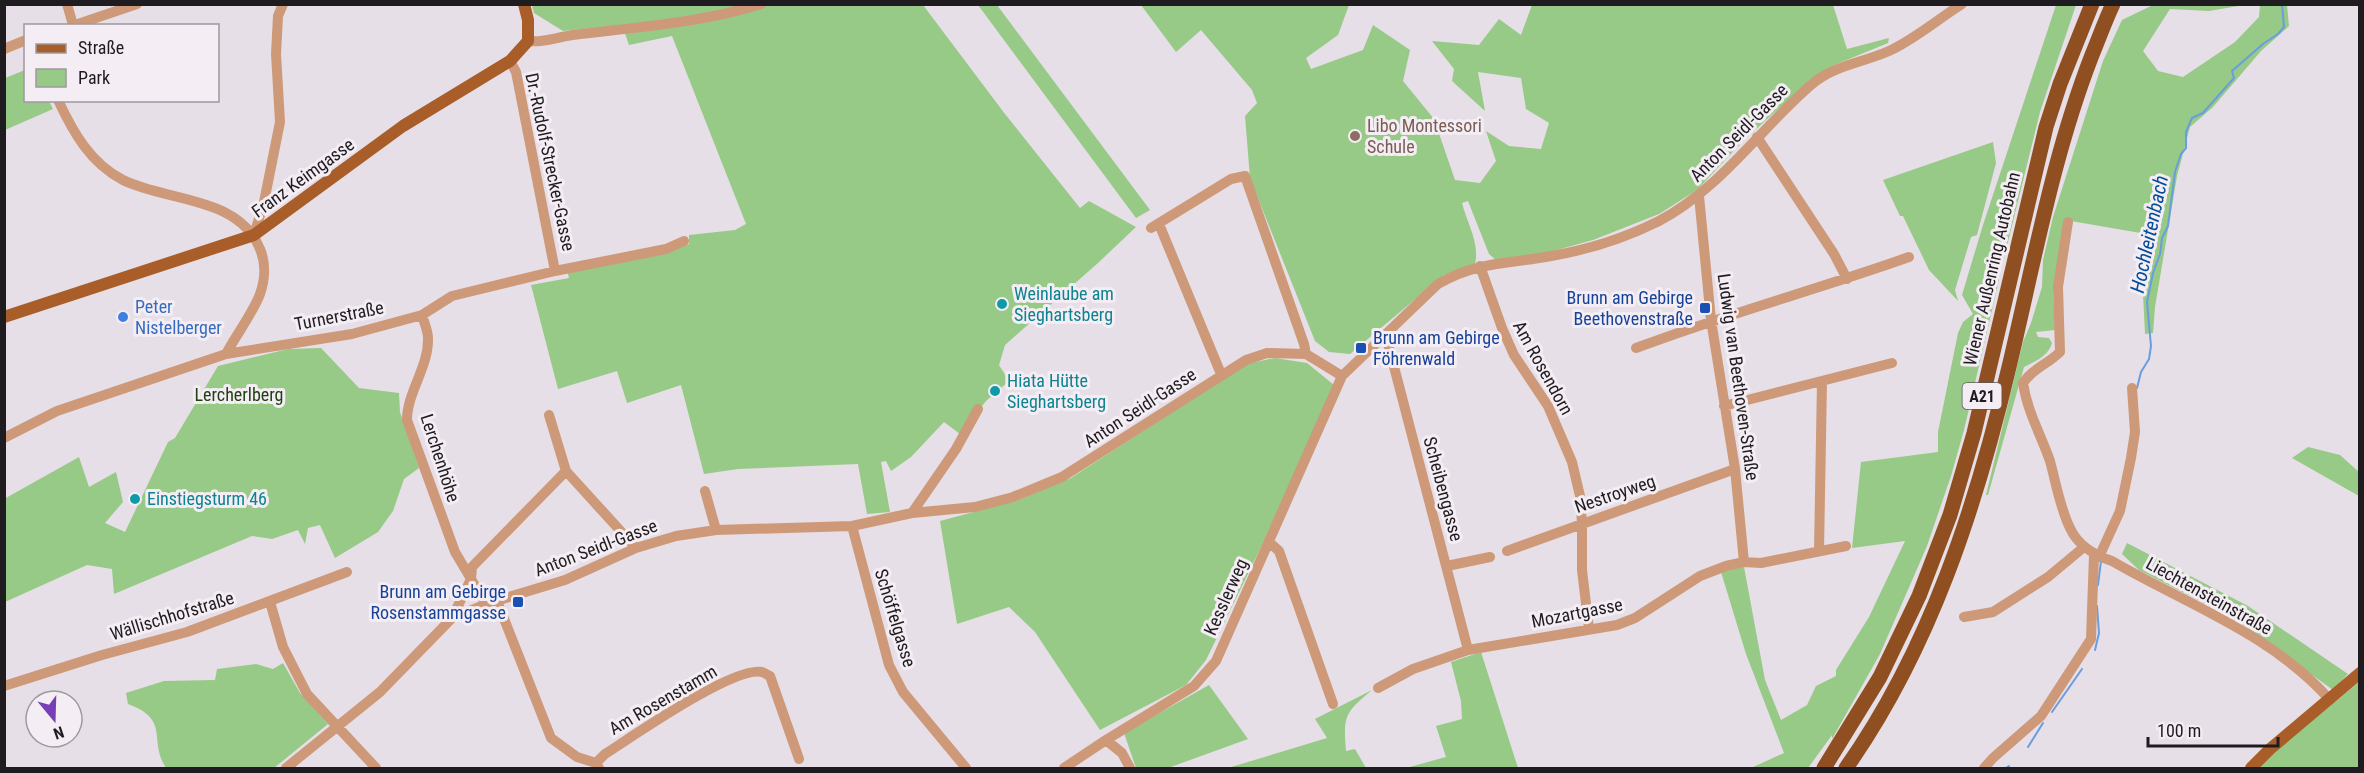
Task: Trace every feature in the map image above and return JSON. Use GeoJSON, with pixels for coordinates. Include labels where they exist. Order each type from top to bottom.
{"type":"FeatureCollection","features":[{"type":"Feature","properties":{"kind":"highway","name":"Wiener Außenring Autobahn"},"geometry":{"type":"LineString","coordinates":[[1824,768],[1880,677],[1918,596],[1950,515],[1974,433],[2046,127],[2060,84],[2092,4]]}},
{"type":"Feature","properties":{"kind":"highway","name":"A21"},"geometry":{"type":"LineString","coordinates":[[1846,768],[1896,686],[1936,603],[1968,519],[2010,366],[2052,178],[2078,92],[2113,4]]}},
{"type":"Feature","properties":{"kind":"main road"},"geometry":{"type":"LineString","coordinates":[[524,4],[528,20],[528,42]]}},
{"type":"Feature","properties":{"kind":"main road","name":"Franz Keimgasse"},"geometry":{"type":"LineString","coordinates":[[4,316],[254,235],[403,126],[510,61],[528,42]]}},
{"type":"Feature","properties":{"kind":"main road"},"geometry":{"type":"LineString","coordinates":[[2251,768],[2277,742],[2360,673]]}},
{"type":"Feature","properties":{"kind":"street"},"geometry":{"type":"LineString","coordinates":[[67,4],[73,24]]}},
{"type":"Feature","properties":{"kind":"street"},"geometry":{"type":"LineString","coordinates":[[76,24],[137,4]]}},
{"type":"Feature","properties":{"kind":"street"},"geometry":{"type":"LineString","coordinates":[[254,235],[264,202],[280,122],[276,54],[278,16],[283,4]]}},
{"type":"Feature","properties":{"kind":"street"},"geometry":{"type":"LineString","coordinates":[[528,42],[541,43],[571,35],[671,23],[761,4]]}},
{"type":"Feature","properties":{"kind":"street","name":"Anton Seidl-Gasse"},"geometry":{"type":"LineString","coordinates":[[286,768],[339,728],[380,692],[452,618],[486,604],[565,580],[636,548],[676,536],[716,530],[852,526],[912,513],[975,507],[1013,497],[1062,477],[1246,360],[1268,353],[1306,354],[1342,376],[1438,284],[1455,274],[1480,266],[1551,256],[1597,244],[1659,221],[1699,196],[1811,85],[1828,72],[1890,50],[1962,4]]}},
{"type":"Feature","properties":{"kind":"street"},"geometry":{"type":"LineString","coordinates":[[4,49],[24,41]]}},
{"type":"Feature","properties":{"kind":"street","name":"Dr.-Rudolf-Strecker-Gasse"},"geometry":{"type":"LineString","coordinates":[[510,61],[516,72],[555,270]]}},
{"type":"Feature","properties":{"kind":"street"},"geometry":{"type":"LineString","coordinates":[[59,102],[74,135],[95,158],[123,180],[230,213],[254,235],[265,261],[260,294],[226,354]]}},
{"type":"Feature","properties":{"kind":"street"},"geometry":{"type":"LineString","coordinates":[[1757,137],[1834,254],[1847,279]]}},
{"type":"Feature","properties":{"kind":"street"},"geometry":{"type":"LineString","coordinates":[[1221,374],[1155,226],[1231,179],[1245,176],[1306,354]]}},
{"type":"Feature","properties":{"kind":"street","name":"Ludwig van Beethoven-Straße"},"geometry":{"type":"LineString","coordinates":[[1699,196],[1711,320],[1735,469],[1744,562]]}},
{"type":"Feature","properties":{"kind":"street","name":"Liechtensteinstraße"},"geometry":{"type":"LineString","coordinates":[[2068,222],[2058,287],[2060,352],[2051,361],[2040,366],[2023,383],[2025,400],[2049,459],[2070,528],[2084,547],[2239,628],[2281,656],[2330,700]]}},
{"type":"Feature","properties":{"kind":"street","name":"Turnerstraße"},"geometry":{"type":"LineString","coordinates":[[4,438],[57,411],[226,354],[352,334],[422,315],[452,296],[555,270],[666,249],[684,241]]}},
{"type":"Feature","properties":{"kind":"street"},"geometry":{"type":"LineString","coordinates":[[1636,348],[1711,320],[1847,279],[1909,257]]}},
{"type":"Feature","properties":{"kind":"street","name":"Am Rosendorn"},"geometry":{"type":"LineString","coordinates":[[1480,266],[1510,346],[1548,406],[1572,462],[1580,496],[1582,570],[1589,629]]}},
{"type":"Feature","properties":{"kind":"street","name":"Lerchenhöhe"},"geometry":{"type":"LineString","coordinates":[[422,315],[429,338],[423,365],[407,408],[407,420],[455,552],[486,604]]}},
{"type":"Feature","properties":{"kind":"street","name":"Scheibengasse"},"geometry":{"type":"LineString","coordinates":[[1386,336],[1468,650]]}},
{"type":"Feature","properties":{"kind":"street"},"geometry":{"type":"LineString","coordinates":[[1724,406],[1892,363]]}},
{"type":"Feature","properties":{"kind":"street","name":"Kesslerweg"},"geometry":{"type":"LineString","coordinates":[[1064,768],[1194,686],[1216,661],[1342,376]]}},
{"type":"Feature","properties":{"kind":"street"},"geometry":{"type":"LineString","coordinates":[[1819,551],[1822,381]]}},
{"type":"Feature","properties":{"kind":"street"},"geometry":{"type":"LineString","coordinates":[[1984,768],[2041,716],[2091,639],[2101,557],[2120,511],[2131,458],[2135,432],[2132,388]]}},
{"type":"Feature","properties":{"kind":"street"},"geometry":{"type":"LineString","coordinates":[[912,513],[956,449],[978,409]]}},
{"type":"Feature","properties":{"kind":"street"},"geometry":{"type":"LineString","coordinates":[[549,416],[566,471],[636,548]]}},
{"type":"Feature","properties":{"kind":"street","name":"Nestroyweg"},"geometry":{"type":"LineString","coordinates":[[1507,551],[1735,469]]}},
{"type":"Feature","properties":{"kind":"street"},"geometry":{"type":"LineString","coordinates":[[452,618],[471,579],[472,567],[566,471]]}},
{"type":"Feature","properties":{"kind":"street"},"geometry":{"type":"LineString","coordinates":[[705,491],[716,530]]}},
{"type":"Feature","properties":{"kind":"street","name":"Schöffelgasse"},"geometry":{"type":"LineString","coordinates":[[852,526],[889,665],[903,692],[966,768]]}},
{"type":"Feature","properties":{"kind":"street"},"geometry":{"type":"LineString","coordinates":[[1269,542],[1279,551],[1334,704]]}},
{"type":"Feature","properties":{"kind":"street","name":"Mozartgasse"},"geometry":{"type":"LineString","coordinates":[[1378,688],[1413,669],[1468,650],[1617,625],[1635,618],[1700,576],[1744,562],[1761,563],[1846,546]]}},
{"type":"Feature","properties":{"kind":"street"},"geometry":{"type":"LineString","coordinates":[[1964,617],[1993,612],[2048,577],[2084,547]]}},
{"type":"Feature","properties":{"kind":"street"},"geometry":{"type":"LineString","coordinates":[[1447,566],[1490,557]]}},
{"type":"Feature","properties":{"kind":"street","name":"Wällischhofstraße"},"geometry":{"type":"LineString","coordinates":[[4,686],[102,655],[187,632],[347,572]]}},
{"type":"Feature","properties":{"kind":"street"},"geometry":{"type":"LineString","coordinates":[[497,601],[551,738],[577,757],[598,766]]}},
{"type":"Feature","properties":{"kind":"street"},"geometry":{"type":"LineString","coordinates":[[270,602],[283,647],[307,694],[376,768]]}},
{"type":"Feature","properties":{"kind":"street","name":"Am Rosenstamm"},"geometry":{"type":"LineString","coordinates":[[598,766],[605,754],[711,687],[752,672],[763,672],[770,676],[799,759]]}},
{"type":"Feature","properties":{"kind":"street"},"geometry":{"type":"LineString","coordinates":[[1106,740],[1122,753],[1130,768]]}},
{"type":"Feature","properties":{"kind":"green space"},"geometry":{"type":"Polygon","coordinates":[[[532,5],[923,5],[1005,114],[1080,208],[1089,201],[1136,227],[1005,345],[999,365],[1009,381],[986,401],[960,434],[944,422],[911,457],[891,471],[886,461],[881,462],[890,512],[867,514],[858,464],[738,469],[704,474],[681,385],[627,403],[617,371],[558,389],[531,285],[569,278],[567,270],[689,244],[689,235],[735,230],[746,224],[672,36],[629,45],[622,25],[563,31],[534,13],[532,5]]]}},
{"type":"Feature","properties":{"kind":"green space"},"geometry":{"type":"Polygon","coordinates":[[[978,5],[997,5],[1150,210],[1136,218],[978,5]]]}},
{"type":"Feature","properties":{"kind":"green space"},"geometry":{"type":"Polygon","coordinates":[[[1141,5],[1349,5],[1338,35],[1306,58],[1311,69],[1363,50],[1373,25],[1410,50],[1403,81],[1434,119],[1455,180],[1480,183],[1496,161],[1486,131],[1509,146],[1541,149],[1549,123],[1526,109],[1521,78],[1478,72],[1485,111],[1452,81],[1454,69],[1432,41],[1479,45],[1499,19],[1521,35],[1532,5],[1833,5],[1847,49],[1889,38],[1888,43],[1832,66],[1805,85],[1743,141],[1697,190],[1659,214],[1593,240],[1542,254],[1497,261],[1489,254],[1468,201],[1462,203],[1476,248],[1475,264],[1444,275],[1350,354],[1329,352],[1315,341],[1250,178],[1245,116],[1257,103],[1252,90],[1201,30],[1176,52],[1141,5]]]}},
{"type":"Feature","properties":{"kind":"green space"},"geometry":{"type":"Polygon","coordinates":[[[2056,5],[2076,5],[2040,112],[2004,258],[2000,259],[1999,280],[1964,430],[1927,546],[1880,654],[1832,739],[1832,735],[1808,768],[1751,768],[1784,753],[1746,654],[1721,572],[1744,567],[1765,680],[1781,720],[1807,705],[1816,686],[1836,676],[1836,670],[1869,617],[1905,541],[1852,548],[1861,462],[1938,452],[1938,432],[1958,333],[1963,322],[1973,314],[1962,295],[2056,5]]]}},
{"type":"Feature","properties":{"kind":"green space"},"geometry":{"type":"Polygon","coordinates":[[[2153,5],[2244,5],[2209,11],[2170,9],[2143,51],[2158,71],[2183,77],[2235,42],[2259,17],[2260,5],[2287,5],[2289,26],[2261,51],[2213,107],[2190,127],[2177,176],[2155,307],[2153,333],[2145,334],[2143,294],[2158,236],[2065,220],[2053,290],[2055,330],[2036,332],[2038,337],[2049,338],[2052,343],[2044,355],[2024,367],[1988,495],[1986,495],[2023,342],[2042,287],[2043,260],[2053,217],[2103,61],[2122,20],[2153,5]]]}},
{"type":"Feature","properties":{"kind":"green space"},"geometry":{"type":"Polygon","coordinates":[[[24,70],[24,102],[50,102],[53,109],[5,130],[5,78],[24,70]]]}},
{"type":"Feature","properties":{"kind":"green space"},"geometry":{"type":"Polygon","coordinates":[[[1993,142],[1996,163],[1977,235],[1971,237],[1955,290],[1958,301],[1929,270],[1883,180],[1993,142]]]}},
{"type":"Feature","properties":{"kind":"green space","name":"Lercherlberg"},"geometry":{"type":"Polygon","coordinates":[[[321,348],[359,388],[399,393],[400,412],[419,468],[404,479],[393,511],[378,532],[335,558],[320,525],[308,528],[305,544],[298,530],[272,539],[252,536],[114,594],[112,569],[87,565],[5,602],[4,499],[79,457],[89,487],[116,472],[123,502],[105,523],[125,532],[168,442],[175,438],[218,366],[288,349],[321,348]]]}},
{"type":"Feature","properties":{"kind":"green space"},"geometry":{"type":"Polygon","coordinates":[[[1275,358],[1307,363],[1334,385],[1263,543],[1206,660],[1186,685],[1100,730],[1035,632],[1009,607],[957,624],[940,521],[1019,500],[1071,478],[1246,364],[1275,358]]]}},
{"type":"Feature","properties":{"kind":"green space"},"geometry":{"type":"Polygon","coordinates":[[[2308,447],[2340,455],[2359,472],[2359,496],[2292,458],[2308,447]]]}},
{"type":"Feature","properties":{"kind":"green space"},"geometry":{"type":"Polygon","coordinates":[[[2127,543],[2248,606],[2348,674],[2333,690],[2235,619],[2139,570],[2122,554],[2127,543]]]}},
{"type":"Feature","properties":{"kind":"green space"},"geometry":{"type":"Polygon","coordinates":[[[1481,652],[1518,768],[1406,768],[1446,757],[1436,726],[1462,719],[1461,701],[1451,662],[1481,652]]]}},
{"type":"Feature","properties":{"kind":"green space"},"geometry":{"type":"Polygon","coordinates":[[[283,663],[300,693],[328,724],[274,768],[166,768],[150,717],[128,704],[126,693],[164,681],[215,680],[217,669],[256,664],[273,669],[283,663]]]}},
{"type":"Feature","properties":{"kind":"green space"},"geometry":{"type":"Polygon","coordinates":[[[2359,682],[2359,768],[2259,768],[2274,752],[2359,682]]]}},
{"type":"Feature","properties":{"kind":"green space"},"geometry":{"type":"Polygon","coordinates":[[[1209,685],[1248,739],[1168,768],[1136,768],[1124,733],[1209,685]]]}},
{"type":"Feature","properties":{"kind":"green space"},"geometry":{"type":"Polygon","coordinates":[[[1372,690],[1351,710],[1345,730],[1346,751],[1355,749],[1366,768],[1228,768],[1327,738],[1315,719],[1372,690]]]}},
{"type":"Feature","properties":{"kind":"waterway","name":"Hochleitenbach"},"geometry":{"type":"LineString","coordinates":[[2137,388],[2141,372],[2149,359],[2151,346],[2147,302],[2162,238],[2168,226],[2175,172],[2181,154],[2186,148],[2186,132],[2192,118],[2203,113],[2234,78],[2232,71],[2284,27],[2282,4]]}},
{"type":"Feature","properties":{"kind":"waterway","name":"Hochleitenbach"},"geometry":{"type":"LineString","coordinates":[[2098,585],[2101,561]]}},
{"type":"Feature","properties":{"kind":"waterway","name":"Hochleitenbach"},"geometry":{"type":"LineString","coordinates":[[2095,650],[2099,633],[2097,606]]}},
{"type":"Feature","properties":{"kind":"waterway","name":"Hochleitenbach"},"geometry":{"type":"LineString","coordinates":[[2052,712],[2082,669]]}},
{"type":"Feature","properties":{"kind":"waterway","name":"Hochleitenbach"},"geometry":{"type":"LineString","coordinates":[[2028,747],[2043,723]]}},
{"type":"Feature","properties":{"kind":"place","name":"Libo Montessori Schule"},"geometry":{"type":"Point","coordinates":[1355,136]}},
{"type":"Feature","properties":{"kind":"place","name":"Weinlaube am Sieghartsberg"},"geometry":{"type":"Point","coordinates":[1002,304]}},
{"type":"Feature","properties":{"kind":"place","name":"Brunn am Gebirge Beethovenstraße"},"geometry":{"type":"Point","coordinates":[1705,308]}},
{"type":"Feature","properties":{"kind":"place","name":"Peter Nistelberger"},"geometry":{"type":"Point","coordinates":[123,317]}},
{"type":"Feature","properties":{"kind":"place","name":"Brunn am Gebirge Föhrenwald"},"geometry":{"type":"Point","coordinates":[1361,348]}},
{"type":"Feature","properties":{"kind":"place","name":"Hiata Hütte Sieghartsberg"},"geometry":{"type":"Point","coordinates":[995,391]}},
{"type":"Feature","properties":{"kind":"place","name":"Einstiegsturm 46"},"geometry":{"type":"Point","coordinates":[135,499]}},
{"type":"Feature","properties":{"kind":"place","name":"Brunn am Gebirge Rosenstammgasse"},"geometry":{"type":"Point","coordinates":[518,602]}}]}
